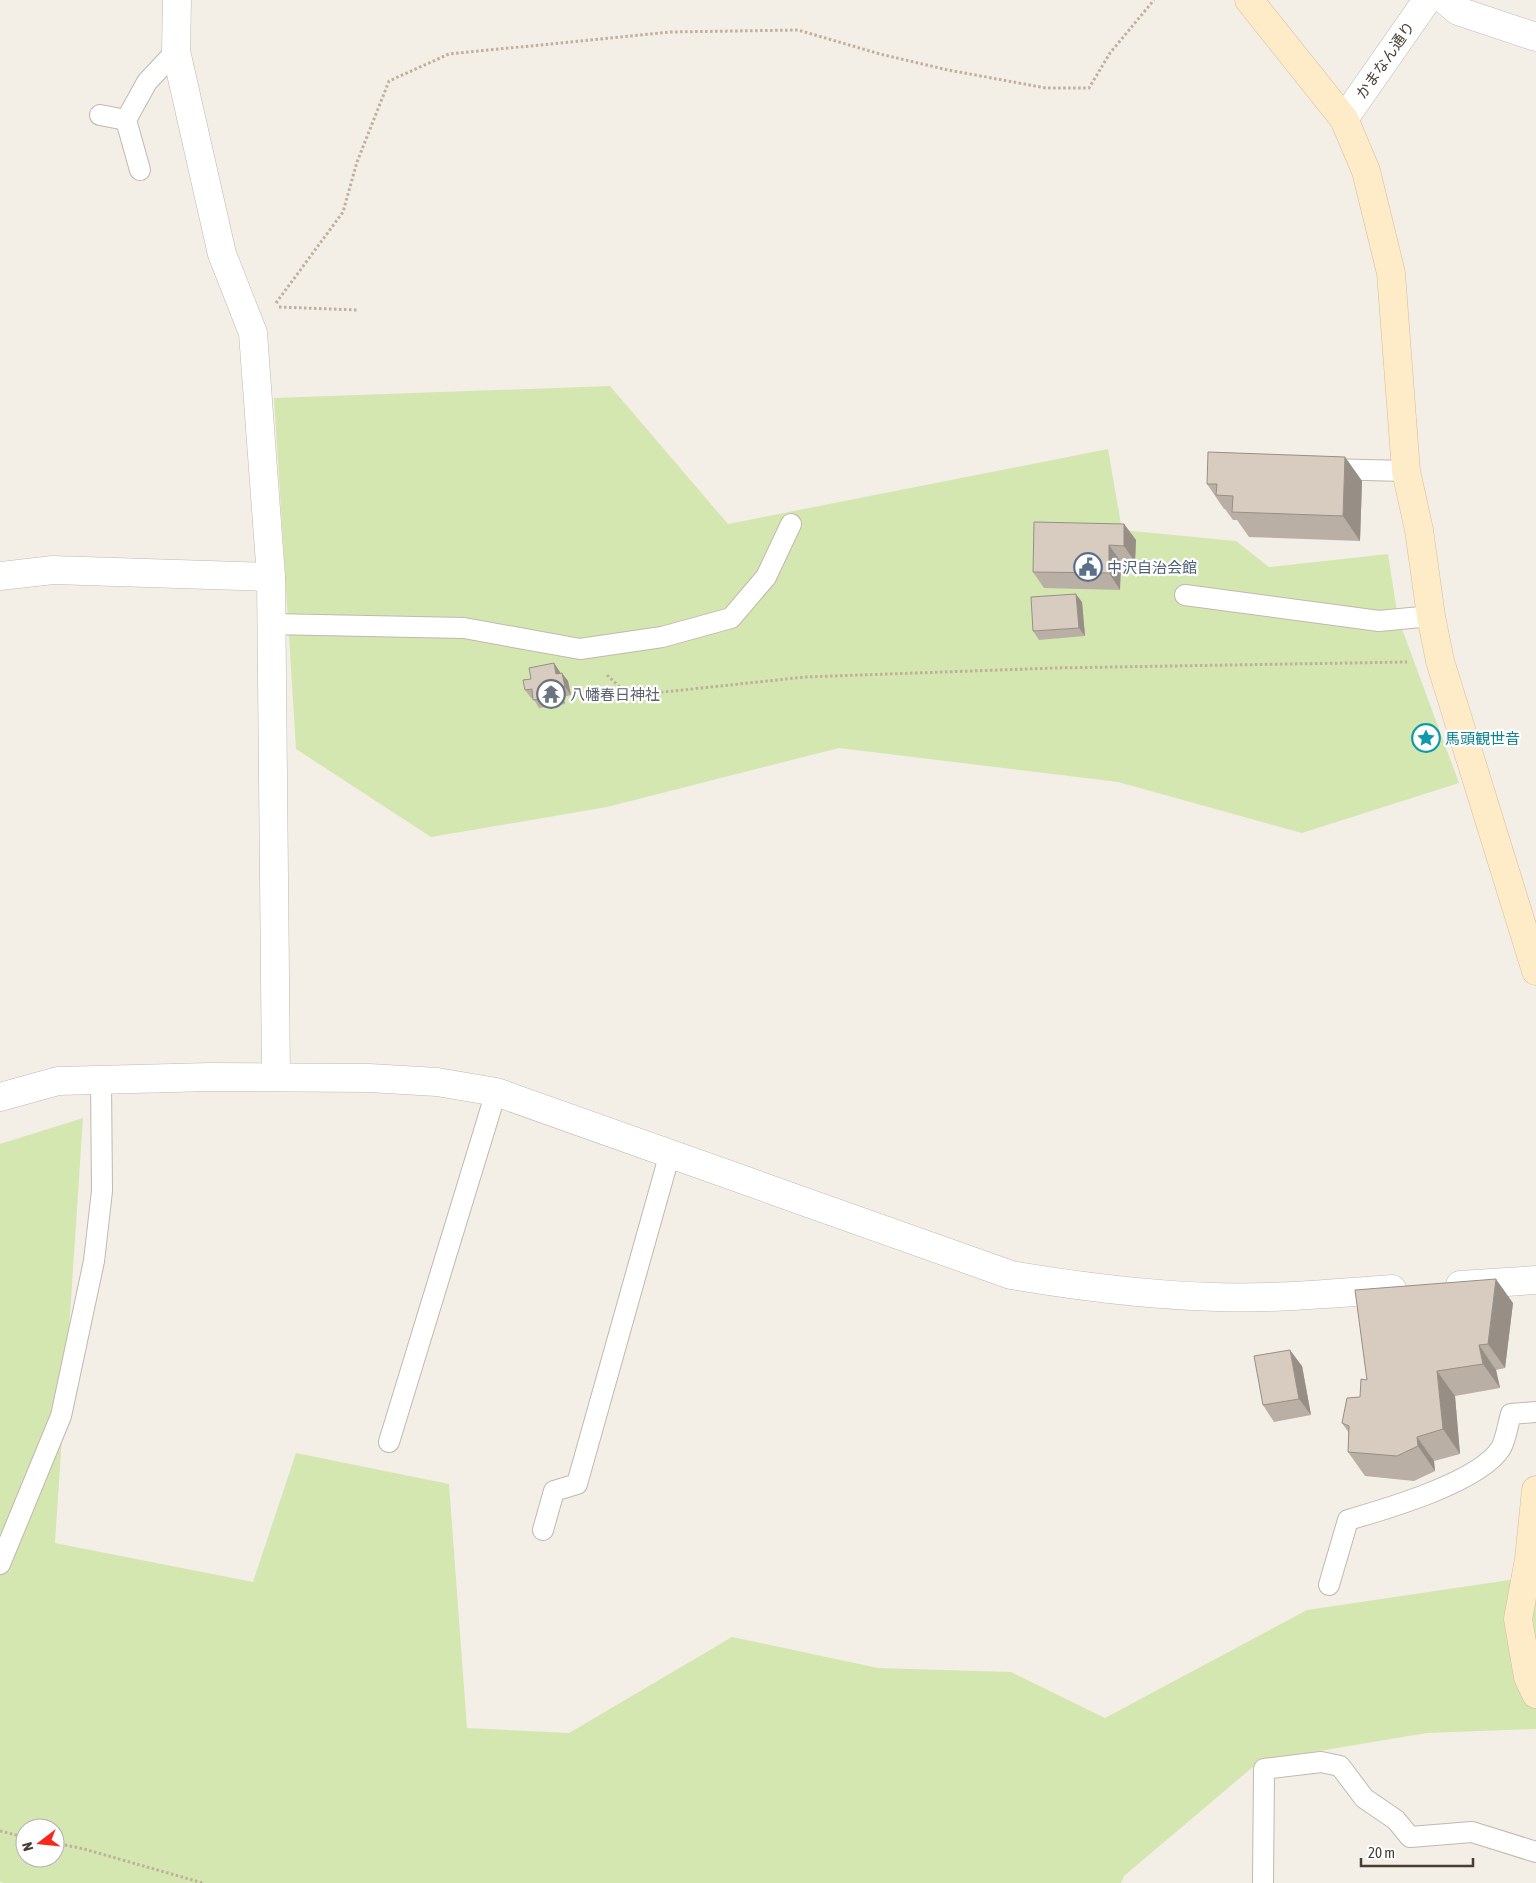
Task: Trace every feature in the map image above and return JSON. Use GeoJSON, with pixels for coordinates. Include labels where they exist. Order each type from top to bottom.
{"type":"FeatureCollection","features":[{"type":"Feature","properties":{"kind":"street"},"geometry":{"type":"LineString","coordinates":[[177,0],[176,51],[222,254],[253,333],[271,577],[276,1077]]}},
{"type":"Feature","properties":{"kind":"street"},"geometry":{"type":"LineString","coordinates":[[1249,0],[1344,119],[1366,171],[1391,273],[1406,471],[1419,530],[1431,616],[1440,661],[1536,971]]}},
{"type":"Feature","properties":{"kind":"street","name":"かまなん通り"},"geometry":{"type":"LineString","coordinates":[[1344,119],[1427,0]]}},
{"type":"Feature","properties":{"kind":"street"},"geometry":{"type":"LineString","coordinates":[[1445,0],[1458,11],[1536,37]]}},
{"type":"Feature","properties":{"kind":"street"},"geometry":{"type":"LineString","coordinates":[[0,576],[53,570],[271,577]]}},
{"type":"Feature","properties":{"kind":"street"},"geometry":{"type":"LineString","coordinates":[[0,1097],[58,1082],[101,1080],[276,1077],[369,1078],[437,1082],[496,1092],[1010,1275],[1068,1284],[1165,1294],[1266,1298],[1536,1280]]}},
{"type":"Feature","properties":{"kind":"street"},"geometry":{"type":"LineString","coordinates":[[1536,1490],[1529,1559],[1518,1619],[1528,1677],[1536,1694]]}},
{"type":"Feature","properties":{"kind":"lane"},"geometry":{"type":"LineString","coordinates":[[140,170],[126,120],[147,82],[176,51]]}},
{"type":"Feature","properties":{"kind":"lane"},"geometry":{"type":"LineString","coordinates":[[100,115],[126,120]]}},
{"type":"Feature","properties":{"kind":"lane"},"geometry":{"type":"LineString","coordinates":[[1311,468],[1406,471]]}},
{"type":"Feature","properties":{"kind":"lane"},"geometry":{"type":"LineString","coordinates":[[271,624],[464,628],[580,649],[662,637],[731,618],[766,577],[791,524]]}},
{"type":"Feature","properties":{"kind":"lane"},"geometry":{"type":"LineString","coordinates":[[1184,595],[1379,621],[1431,616]]}},
{"type":"Feature","properties":{"kind":"lane"},"geometry":{"type":"LineString","coordinates":[[0,1564],[61,1416],[92,1271],[102,1190],[101,1080]]}},
{"type":"Feature","properties":{"kind":"lane"},"geometry":{"type":"LineString","coordinates":[[389,1442],[496,1092]]}},
{"type":"Feature","properties":{"kind":"lane"},"geometry":{"type":"LineString","coordinates":[[543,1530],[554,1491],[577,1484],[670,1153]]}},
{"type":"Feature","properties":{"kind":"lane"},"geometry":{"type":"LineString","coordinates":[[1330,1585],[1348,1520],[1416,1500],[1478,1469],[1501,1448],[1511,1414],[1536,1412]]}},
{"type":"Feature","properties":{"kind":"lane"},"geometry":{"type":"LineString","coordinates":[[1263,1883],[1264,1769],[1321,1762],[1340,1766],[1364,1798],[1396,1820],[1410,1837],[1472,1832],[1536,1852]]}},
{"type":"Feature","properties":{"kind":"path"},"geometry":{"type":"LineString","coordinates":[[357,310],[274,306],[344,212],[357,162],[390,81],[449,54],[670,32],[798,30],[880,54],[948,70],[1046,88],[1089,88],[1110,52],[1154,0]]}},
{"type":"Feature","properties":{"kind":"path"},"geometry":{"type":"LineString","coordinates":[[591,692],[645,694],[804,677],[1054,668],[1440,661]]}},
{"type":"Feature","properties":{"kind":"path"},"geometry":{"type":"LineString","coordinates":[[0,1831],[15,1835]]}},
{"type":"Feature","properties":{"kind":"path"},"geometry":{"type":"LineString","coordinates":[[65,1845],[203,1883]]}},
{"type":"Feature","properties":{"kind":"green space"},"geometry":{"type":"Polygon","coordinates":[[[610,386],[728,524],[1108,449],[1122,530],[1236,541],[1269,567],[1388,554],[1398,618],[1459,783],[1302,833],[1118,782],[839,748],[607,807],[431,837],[296,749],[274,398],[610,386]]]}},
{"type":"Feature","properties":{"kind":"green space"},"geometry":{"type":"Polygon","coordinates":[[[83,1118],[55,1543],[253,1582],[296,1453],[449,1484],[467,1728],[569,1733],[732,1637],[878,1668],[1011,1672],[1105,1718],[1307,1610],[1536,1576],[1536,1729],[1427,1733],[1260,1761],[1124,1876],[1121,1883],[0,1882],[0,1144],[83,1118]]]}},
{"type":"Feature","properties":{"kind":"building"},"geometry":{"type":"Polygon","coordinates":[[[1208,452],[1345,457],[1343,516],[1232,512],[1233,496],[1216,495],[1217,484],[1207,484],[1208,452]]]}},
{"type":"Feature","properties":{"kind":"building"},"geometry":{"type":"Polygon","coordinates":[[[1034,522],[1124,524],[1124,546],[1109,545],[1109,573],[1033,572],[1034,522]]]}},
{"type":"Feature","properties":{"kind":"building"},"geometry":{"type":"Polygon","coordinates":[[[1076,594],[1079,628],[1033,631],[1031,597],[1076,594]]]}},
{"type":"Feature","properties":{"kind":"building"},"geometry":{"type":"Polygon","coordinates":[[[554,663],[556,674],[562,673],[565,687],[557,689],[559,696],[533,700],[532,689],[525,690],[523,680],[531,679],[529,668],[554,663]]]}},
{"type":"Feature","properties":{"kind":"building"},"geometry":{"type":"Polygon","coordinates":[[[1496,1279],[1488,1344],[1479,1345],[1483,1364],[1437,1371],[1443,1429],[1417,1437],[1418,1446],[1397,1456],[1348,1452],[1349,1426],[1342,1423],[1347,1398],[1360,1397],[1361,1379],[1367,1380],[1355,1290],[1496,1279]]]}},
{"type":"Feature","properties":{"kind":"building"},"geometry":{"type":"Polygon","coordinates":[[[1290,1350],[1299,1399],[1263,1405],[1254,1356],[1290,1350]]]}},
{"type":"Feature","properties":{"kind":"place","name":"中沢自治会館"},"geometry":{"type":"Point","coordinates":[1088,567]}},
{"type":"Feature","properties":{"kind":"place","name":"八幡春日神社"},"geometry":{"type":"Point","coordinates":[551,694]}},
{"type":"Feature","properties":{"kind":"place","name":"馬頭観世音"},"geometry":{"type":"Point","coordinates":[1426,738]}}]}
